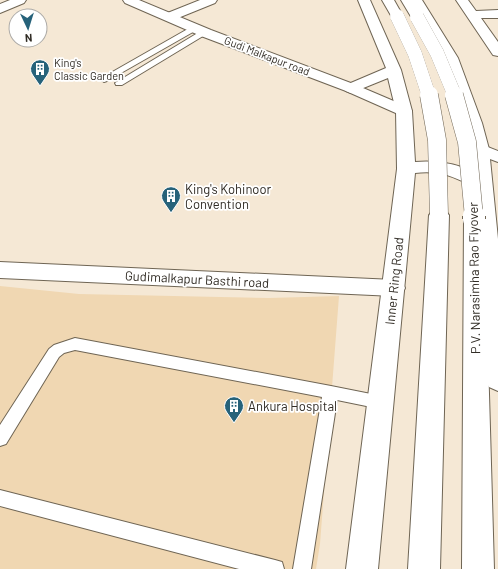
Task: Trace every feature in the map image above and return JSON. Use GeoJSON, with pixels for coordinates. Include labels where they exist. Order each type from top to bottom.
{"type":"FeatureCollection","features":[{"type":"Feature","properties":{"kind":"main road"},"geometry":{"type":"LineString","coordinates":[[0,8],[20,0]]}},
{"type":"Feature","properties":{"kind":"main road","name":"Gudi Malkapur road"},"geometry":{"type":"LineString","coordinates":[[132,0],[201,30],[351,88],[404,111]]}},
{"type":"Feature","properties":{"kind":"main road"},"geometry":{"type":"LineString","coordinates":[[170,17],[210,0]]}},
{"type":"Feature","properties":{"kind":"main road","name":"Inner Ring Road"},"geometry":{"type":"LineString","coordinates":[[362,569],[406,169],[404,111],[394,70],[364,0]]}},
{"type":"Feature","properties":{"kind":"main road"},"geometry":{"type":"LineString","coordinates":[[388,0],[420,66],[435,117],[440,178],[424,569]]}},
{"type":"Feature","properties":{"kind":"main road","name":"P.V. Narasimha Rao Flyover"},"geometry":{"type":"LineString","coordinates":[[407,0],[435,47],[462,118],[472,183],[474,219],[478,569]]}},
{"type":"Feature","properties":{"kind":"main road"},"geometry":{"type":"LineString","coordinates":[[416,0],[450,58],[474,122],[480,149],[493,254],[498,380]]}},
{"type":"Feature","properties":{"kind":"main road"},"geometry":{"type":"LineString","coordinates":[[462,0],[498,52]]}},
{"type":"Feature","properties":{"kind":"main road"},"geometry":{"type":"LineString","coordinates":[[472,15],[498,14]]}},
{"type":"Feature","properties":{"kind":"main road"},"geometry":{"type":"LineString","coordinates":[[351,88],[394,70]]}},
{"type":"Feature","properties":{"kind":"main road"},"geometry":{"type":"LineString","coordinates":[[480,149],[498,157]]}},
{"type":"Feature","properties":{"kind":"main road"},"geometry":{"type":"LineString","coordinates":[[406,169],[427,166],[460,172],[484,186]]}},
{"type":"Feature","properties":{"kind":"main road","name":"Gudimalkapur Basthi road"},"geometry":{"type":"LineString","coordinates":[[0,270],[394,288]]}},
{"type":"Feature","properties":{"kind":"lane"},"geometry":{"type":"LineString","coordinates":[[104,79],[201,30]]}},
{"type":"Feature","properties":{"kind":"lane"},"geometry":{"type":"LineString","coordinates":[[119,83],[201,30]]}},
{"type":"Feature","properties":{"kind":"lane"},"geometry":{"type":"LineString","coordinates":[[0,439],[54,353],[59,349],[75,344],[381,402]]}},
{"type":"Feature","properties":{"kind":"lane"},"geometry":{"type":"LineString","coordinates":[[302,569],[331,392]]}},
{"type":"Feature","properties":{"kind":"lane"},"geometry":{"type":"LineString","coordinates":[[0,498],[275,569]]}},
{"type":"Feature","properties":{"kind":"shaded area"},"geometry":{"type":"Polygon","coordinates":[[[0,286],[79,294],[269,298],[339,296],[320,544],[316,569],[0,569],[0,286]]]}},
{"type":"Feature","properties":{"kind":"place","name":"King's Classic Garden"},"geometry":{"type":"Point","coordinates":[40,86]}},
{"type":"Feature","properties":{"kind":"place","name":"King's Kohinoor Convention"},"geometry":{"type":"Point","coordinates":[171,213]}},
{"type":"Feature","properties":{"kind":"place","name":"Ankura Hospital"},"geometry":{"type":"Point","coordinates":[234,423]}}]}
